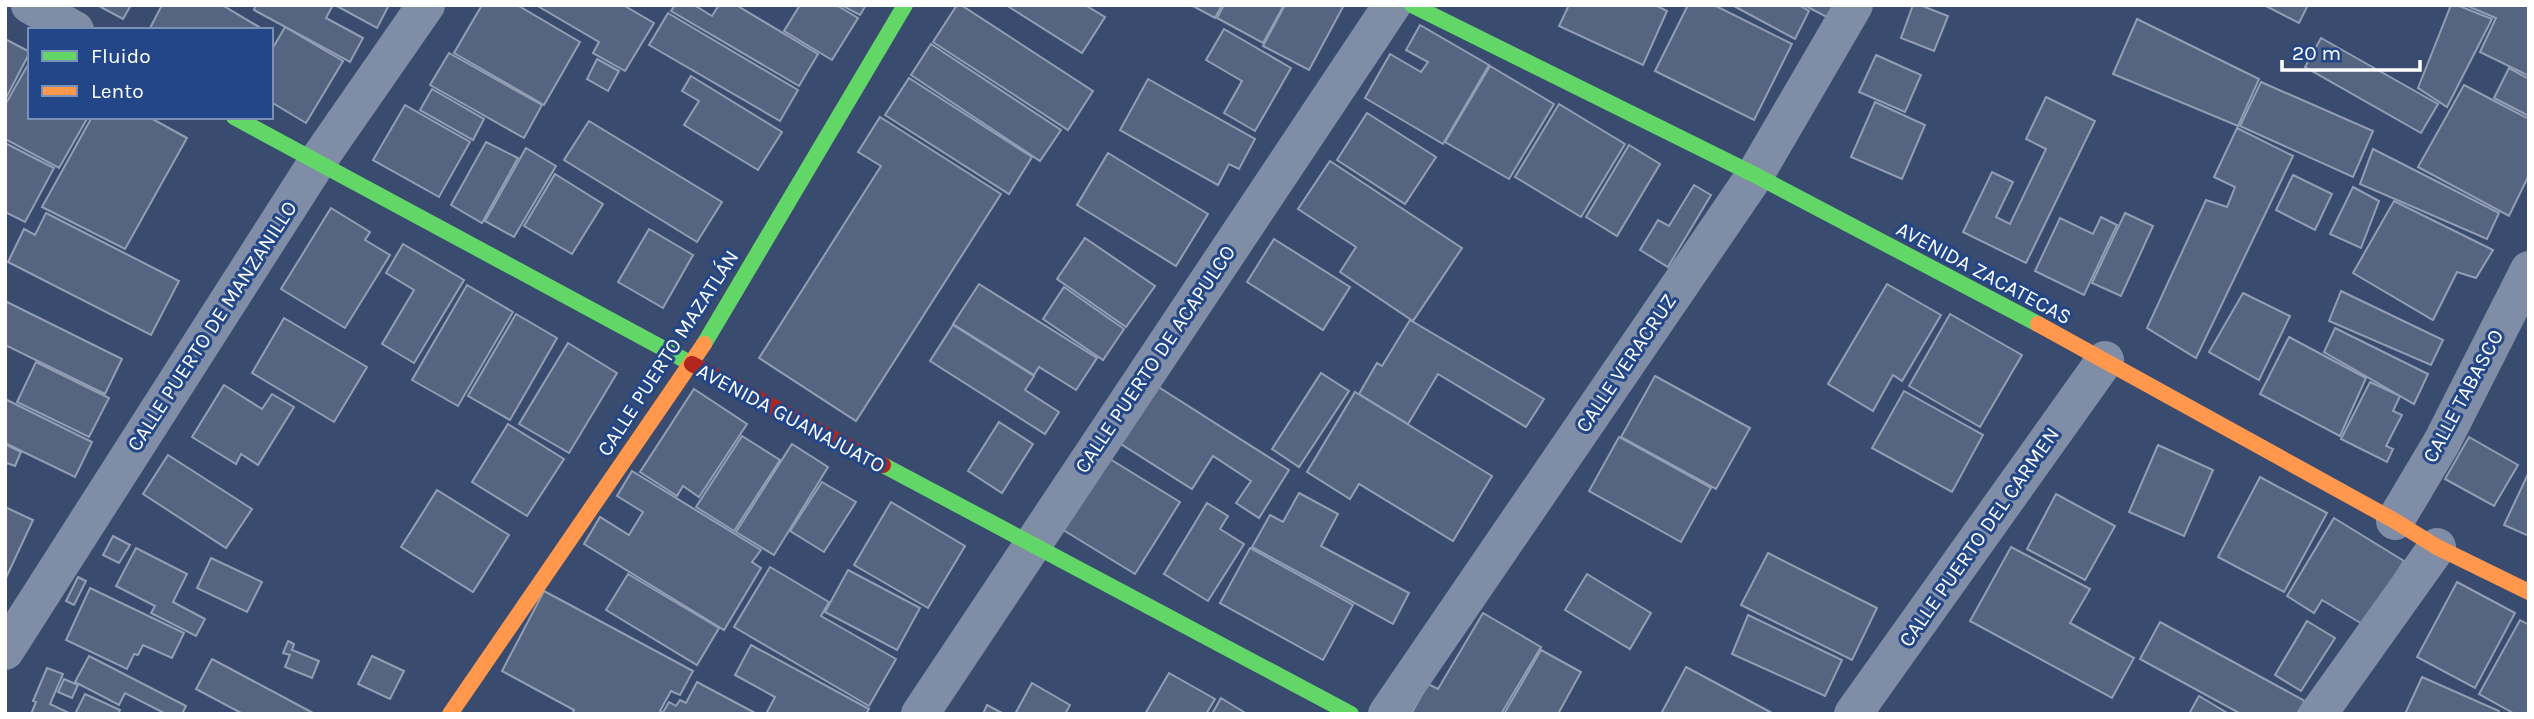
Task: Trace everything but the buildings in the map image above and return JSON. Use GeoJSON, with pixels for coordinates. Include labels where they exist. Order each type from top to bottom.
{"type":"FeatureCollection","features":[{"type":"Feature","properties":{"kind":"street"},"geometry":{"type":"LineString","coordinates":[[30,5],[71,28]]}},
{"type":"Feature","properties":{"kind":"street","name":"CALLE PUERTO DE MANZANILLO"},"geometry":{"type":"LineString","coordinates":[[5,651],[317,162],[426,5]]}},
{"type":"Feature","properties":{"kind":"street","name":"CALLE PUERTO MAZATLÁN"},"geometry":{"type":"LineString","coordinates":[[450,714],[691,365],[905,5]]}},
{"type":"Feature","properties":{"kind":"street","name":"CALLE PUERTO DE ACAPULCO"},"geometry":{"type":"LineString","coordinates":[[920,714],[1031,543],[1392,5]]}},
{"type":"Feature","properties":{"kind":"street","name":"AVENIDA ZACATECAS"},"geometry":{"type":"LineString","coordinates":[[1412,5],[1755,175],[2105,360],[2395,520],[2437,547],[2529,592]]}},
{"type":"Feature","properties":{"kind":"street","name":"CALLE VERACRUZ"},"geometry":{"type":"LineString","coordinates":[[1387,714],[1755,175],[1854,5]]}},
{"type":"Feature","properties":{"kind":"street","name":"AVENIDA GUANAJUATO"},"geometry":{"type":"LineString","coordinates":[[238,119],[691,365],[1351,714]]}},
{"type":"Feature","properties":{"kind":"street","name":"CALLE TABASCO"},"geometry":{"type":"LineString","coordinates":[[2395,520],[2442,442],[2529,270]]}},
{"type":"Feature","properties":{"kind":"street","name":"CALLE PUERTO DEL CARMEN"},"geometry":{"type":"LineString","coordinates":[[1853,714],[2105,360]]}},
{"type":"Feature","properties":{"kind":"street"},"geometry":{"type":"LineString","coordinates":[[2318,714],[2437,547]]}},
{"type":"Feature","properties":{"kind":"traffic: fast"},"geometry":{"type":"LineString","coordinates":[[704,344],[905,5]]}},
{"type":"Feature","properties":{"kind":"traffic: fast"},"geometry":{"type":"LineString","coordinates":[[1412,5],[1755,175],[2038,324]]}},
{"type":"Feature","properties":{"kind":"traffic: fast"},"geometry":{"type":"LineString","coordinates":[[238,119],[692,364]]}},
{"type":"Feature","properties":{"kind":"traffic: fast"},"geometry":{"type":"LineString","coordinates":[[883,465],[1351,714]]}},
{"type":"Feature","properties":{"kind":"traffic: slow"},"geometry":{"type":"LineString","coordinates":[[2038,324],[2395,521],[2437,547],[2529,592]]}},
{"type":"Feature","properties":{"kind":"traffic: slow"},"geometry":{"type":"LineString","coordinates":[[450,714],[704,344]]}},
{"type":"Feature","properties":{"kind":"traffic: jam"},"geometry":{"type":"LineString","coordinates":[[692,364],[883,465]]}}]}
